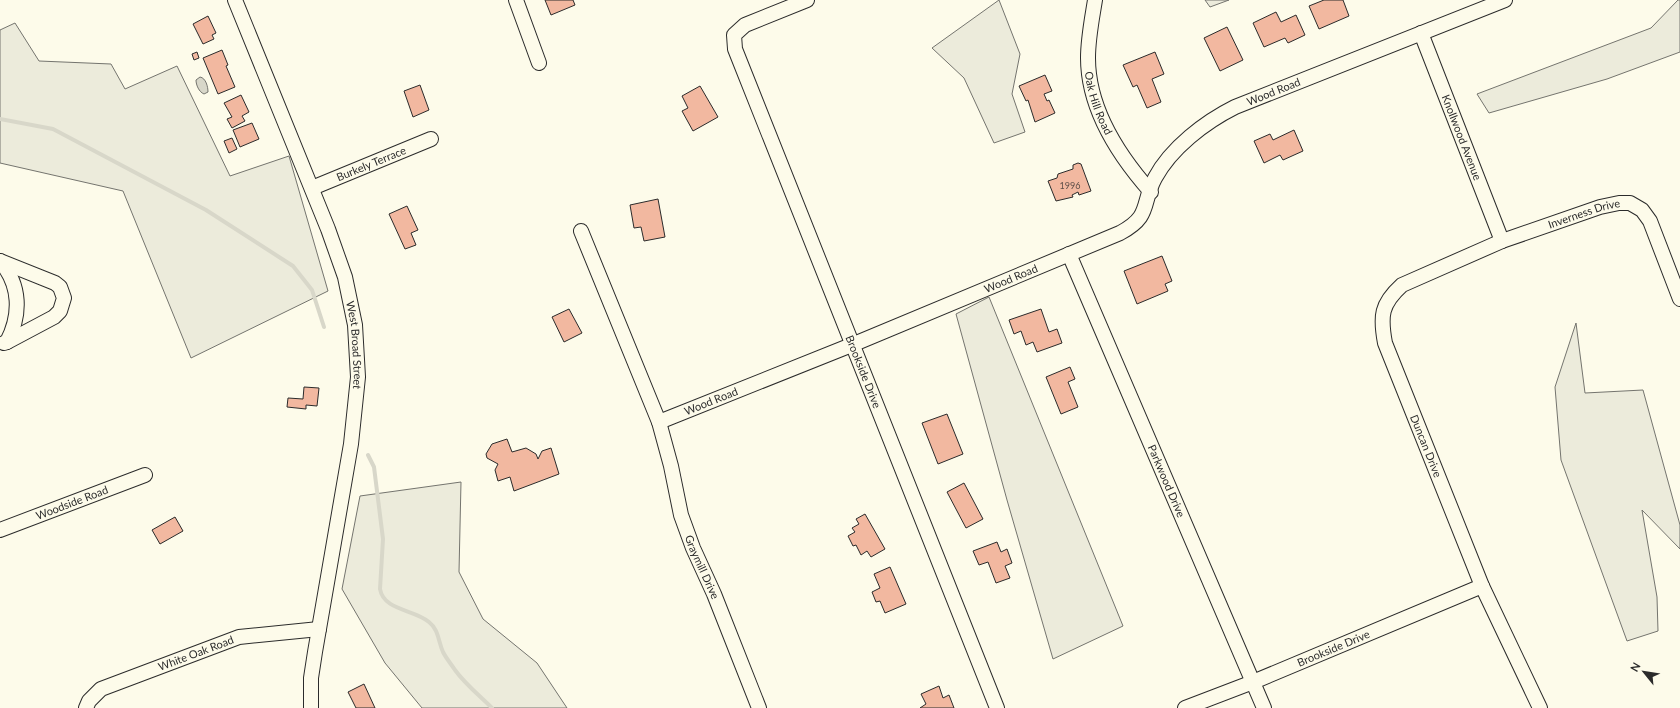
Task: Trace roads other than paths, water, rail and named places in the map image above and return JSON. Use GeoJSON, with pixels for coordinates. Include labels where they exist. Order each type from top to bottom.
{"type":"FeatureCollection","features":[{"type":"Feature","properties":{"kind":"street","name":"West Broad Street"},"geometry":{"type":"LineString","coordinates":[[235,0],[312,188],[345,277],[355,325],[358,349],[358,377],[351,444],[311,678],[310,708]]}},
{"type":"Feature","properties":{"kind":"street"},"geometry":{"type":"LineString","coordinates":[[516,0],[538,63]]}},
{"type":"Feature","properties":{"kind":"street","name":"Brookside Drive"},"geometry":{"type":"LineString","coordinates":[[807,0],[745,25],[734,35],[735,49],[854,344],[997,708]]}},
{"type":"Feature","properties":{"kind":"street","name":"Oak Hill Road"},"geometry":{"type":"LineString","coordinates":[[1095,0],[1088,41],[1088,59],[1092,89],[1115,144],[1134,174],[1151,192]]}},
{"type":"Feature","properties":{"kind":"street","name":"Wood Road"},"geometry":{"type":"LineString","coordinates":[[659,422],[854,344],[1130,227],[1143,212],[1155,179],[1163,167],[1190,136],[1220,114],[1505,0]]}},
{"type":"Feature","properties":{"kind":"street","name":"Knollwood Avenue"},"geometry":{"type":"LineString","coordinates":[[1421,33],[1502,241]]}},
{"type":"Feature","properties":{"kind":"street","name":"Burkely Terrace"},"geometry":{"type":"LineString","coordinates":[[312,188],[431,139]]}},
{"type":"Feature","properties":{"kind":"street","name":"Inverness Drive"},"geometry":{"type":"LineString","coordinates":[[1502,241],[1600,207],[1619,203],[1630,203],[1642,210],[1650,221],[1680,299]]}},
{"type":"Feature","properties":{"kind":"street"},"geometry":{"type":"LineString","coordinates":[[581,231],[659,422]]}},
{"type":"Feature","properties":{"kind":"street","name":"Duncan Drive"},"geometry":{"type":"LineString","coordinates":[[1502,241],[1402,285],[1388,299],[1382,317],[1386,343],[1482,586],[1540,708]]}},
{"type":"Feature","properties":{"kind":"street","name":"Parkwood Drive"},"geometry":{"type":"LineString","coordinates":[[1069,254],[1264,708]]}},
{"type":"Feature","properties":{"kind":"street"},"geometry":{"type":"LineString","coordinates":[[0,261],[55,283],[60,287],[64,298],[60,311],[54,317],[4,343]]}},
{"type":"Feature","properties":{"kind":"street"},"geometry":{"type":"LineString","coordinates":[[0,261],[13,282],[17,295],[17,316],[13,330],[4,343]]}},
{"type":"Feature","properties":{"kind":"street","name":"Graymill Drive"},"geometry":{"type":"LineString","coordinates":[[659,422],[671,466],[681,515],[692,548],[714,594],[759,708]]}},
{"type":"Feature","properties":{"kind":"street","name":"Woodside Road"},"geometry":{"type":"LineString","coordinates":[[0,530],[145,475]]}},
{"type":"Feature","properties":{"kind":"street","name":"Brookside Drive"},"geometry":{"type":"LineString","coordinates":[[1185,708],[1253,682],[1482,586]]}},
{"type":"Feature","properties":{"kind":"street","name":"White Oak Road"},"geometry":{"type":"LineString","coordinates":[[86,708],[89,701],[101,690],[238,637],[319,628]]}},
{"type":"Feature","properties":{"kind":"waterway"},"geometry":{"type":"LineString","coordinates":[[0,119],[53,129],[206,210],[293,266],[312,290],[324,327]]}},
{"type":"Feature","properties":{"kind":"waterway"},"geometry":{"type":"LineString","coordinates":[[368,455],[374,467],[383,539],[380,589],[383,596],[387,602],[393,606],[416,614],[432,625],[437,632],[443,652],[447,659],[468,685],[492,708]]}}]}
